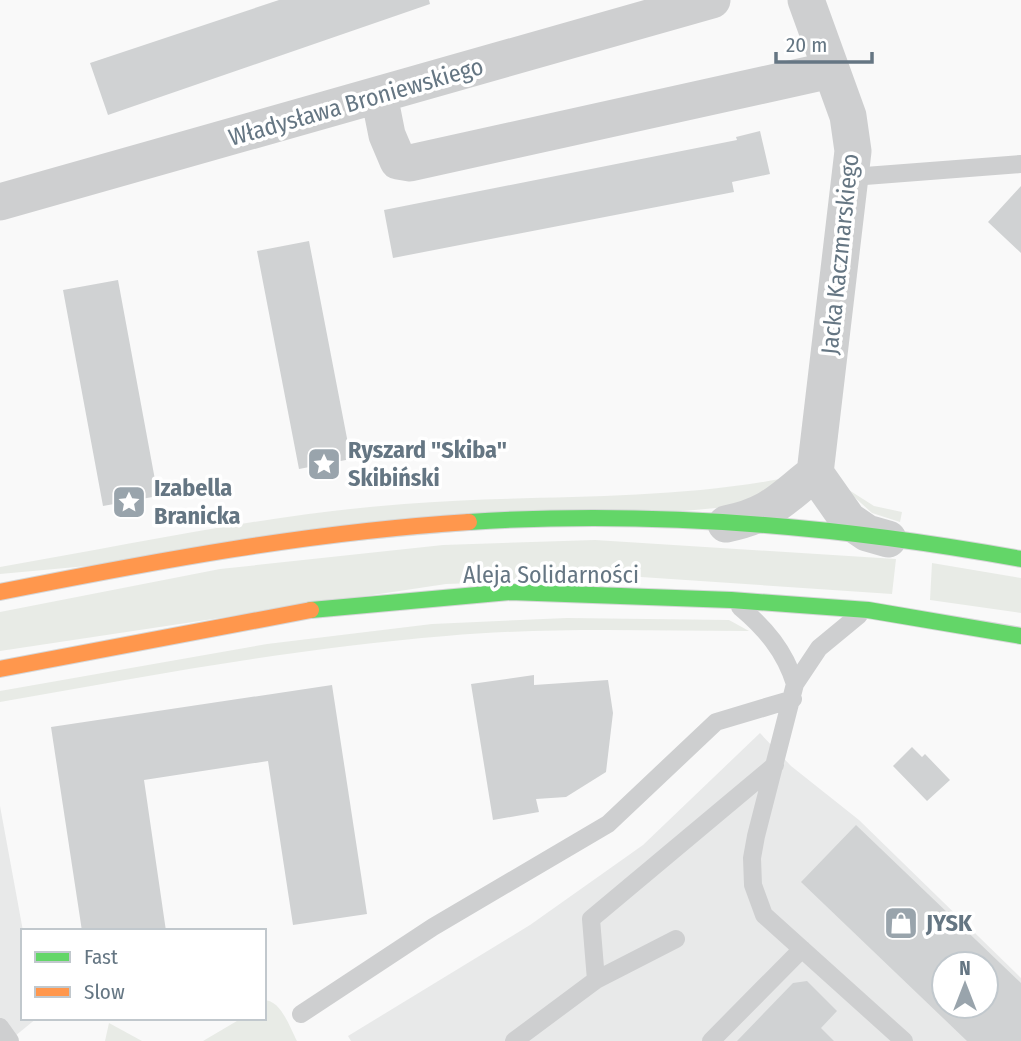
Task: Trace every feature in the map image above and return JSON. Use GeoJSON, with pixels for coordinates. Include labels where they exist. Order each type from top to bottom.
{"type":"FeatureCollection","features":[{"type":"Feature","properties":{"kind":"main road"},"geometry":{"type":"LineString","coordinates":[[0,592],[167,558],[304,538],[448,523],[592,517],[725,524],[889,539],[1021,559]]}},
{"type":"Feature","properties":{"kind":"main road","name":"Aleja Solidarności"},"geometry":{"type":"LineString","coordinates":[[0,669],[289,612],[510,592],[732,600],[868,610],[1021,636]]}},
{"type":"Feature","properties":{"kind":"street","name":"Władysława Broniewskiego"},"geometry":{"type":"LineString","coordinates":[[0,202],[712,0]]}},
{"type":"Feature","properties":{"kind":"street","name":"Jacka Kaczmarskiego"},"geometry":{"type":"LineString","coordinates":[[806,0],[850,123],[852,177],[815,473]]}},
{"type":"Feature","properties":{"kind":"street"},"geometry":{"type":"LineString","coordinates":[[379,95],[391,149],[398,161],[411,163],[831,70]]}},
{"type":"Feature","properties":{"kind":"street"},"geometry":{"type":"LineString","coordinates":[[725,524],[752,519],[778,505],[815,473],[848,520],[867,533],[889,539]]}},
{"type":"Feature","properties":{"kind":"lane"},"geometry":{"type":"LineString","coordinates":[[852,177],[1021,164]]}},
{"type":"Feature","properties":{"kind":"lane"},"geometry":{"type":"LineString","coordinates":[[732,600],[758,622],[777,645],[789,664],[794,692]]}},
{"type":"Feature","properties":{"kind":"lane"},"geometry":{"type":"LineString","coordinates":[[868,610],[838,630],[818,649],[794,692],[756,836],[752,858],[753,885],[764,915],[904,1041]]}},
{"type":"Feature","properties":{"kind":"lane"},"geometry":{"type":"LineString","coordinates":[[301,1014],[433,927],[608,824],[716,722],[794,692]]}},
{"type":"Feature","properties":{"kind":"lane"},"geometry":{"type":"LineString","coordinates":[[596,980],[592,919],[775,765]]}},
{"type":"Feature","properties":{"kind":"lane"},"geometry":{"type":"LineString","coordinates":[[514,1041],[596,980],[676,939]]}},
{"type":"Feature","properties":{"kind":"lane"},"geometry":{"type":"LineString","coordinates":[[711,1041],[802,949]]}},
{"type":"Feature","properties":{"kind":"lane"},"geometry":{"type":"LineString","coordinates":[[0,1027],[10,1041]]}},
{"type":"Feature","properties":{"kind":"shaded area"},"geometry":{"type":"Polygon","coordinates":[[[780,479],[767,494],[727,507],[0,574],[0,567],[302,515],[451,501],[687,491],[780,479]]]}},
{"type":"Feature","properties":{"kind":"shaded area"},"geometry":{"type":"Polygon","coordinates":[[[841,485],[874,506],[902,512],[900,522],[872,513],[841,485]]]}},
{"type":"Feature","properties":{"kind":"shaded area"},"geometry":{"type":"Polygon","coordinates":[[[595,540],[896,559],[892,594],[641,577],[446,584],[0,651],[0,612],[220,569],[443,545],[595,540]]]}},
{"type":"Feature","properties":{"kind":"shaded area"},"geometry":{"type":"Polygon","coordinates":[[[932,563],[1021,578],[1021,613],[930,600],[932,563]]]}},
{"type":"Feature","properties":{"kind":"shaded area"},"geometry":{"type":"Polygon","coordinates":[[[567,618],[729,620],[749,631],[521,631],[390,641],[222,664],[0,702],[0,691],[267,644],[432,624],[567,618]]]}},
{"type":"Feature","properties":{"kind":"shaded area"},"geometry":{"type":"Polygon","coordinates":[[[760,733],[791,766],[859,820],[992,950],[930,950],[930,1020],[1000,1020],[1000,958],[1021,978],[1021,1041],[351,1041],[348,1036],[530,925],[643,845],[760,733]]]}},
{"type":"Feature","properties":{"kind":"shaded area"},"geometry":{"type":"Polygon","coordinates":[[[0,806],[23,929],[21,1020],[35,1020],[9,1041],[0,1041],[0,806]]]}},
{"type":"Feature","properties":{"kind":"shaded area"},"geometry":{"type":"Polygon","coordinates":[[[266,1000],[280,1010],[297,1041],[203,1041],[239,1020],[266,1020],[266,1000]]]}},
{"type":"Feature","properties":{"kind":"shaded area"},"geometry":{"type":"Polygon","coordinates":[[[109,1023],[142,1041],[105,1041],[109,1023]]]}},
{"type":"Feature","properties":{"kind":"building"},"geometry":{"type":"Polygon","coordinates":[[[279,0],[429,0],[430,4],[108,115],[90,63],[279,0]]]}},
{"type":"Feature","properties":{"kind":"building"},"geometry":{"type":"Polygon","coordinates":[[[760,131],[770,174],[732,182],[734,192],[393,258],[384,210],[737,140],[736,137],[760,131]]]}},
{"type":"Feature","properties":{"kind":"building"},"geometry":{"type":"Polygon","coordinates":[[[1021,186],[1021,253],[988,222],[1021,186]]]}},
{"type":"Feature","properties":{"kind":"building"},"geometry":{"type":"Polygon","coordinates":[[[309,241],[351,459],[299,469],[257,251],[309,241]]]}},
{"type":"Feature","properties":{"kind":"building"},"geometry":{"type":"Polygon","coordinates":[[[118,280],[158,496],[103,506],[63,290],[118,280]]]}},
{"type":"Feature","properties":{"kind":"building"},"geometry":{"type":"Polygon","coordinates":[[[534,675],[534,685],[608,680],[613,713],[606,772],[566,797],[536,799],[539,812],[493,820],[471,684],[534,675]]]}},
{"type":"Feature","properties":{"kind":"building"},"geometry":{"type":"Polygon","coordinates":[[[332,685],[367,914],[293,925],[268,761],[144,780],[166,929],[82,929],[51,727],[332,685]]]}},
{"type":"Feature","properties":{"kind":"building"},"geometry":{"type":"Polygon","coordinates":[[[912,747],[922,757],[925,754],[950,780],[927,801],[893,766],[912,747]]]}},
{"type":"Feature","properties":{"kind":"building","name":"JYSK"},"geometry":{"type":"Polygon","coordinates":[[[856,825],[987,950],[930,950],[930,1006],[801,882],[856,825]]]}},
{"type":"Feature","properties":{"kind":"building","name":"JYSK"},"geometry":{"type":"Polygon","coordinates":[[[1000,963],[1021,983],[1021,1041],[967,1041],[945,1020],[1000,1020],[1000,963]]]}},
{"type":"Feature","properties":{"kind":"building"},"geometry":{"type":"Polygon","coordinates":[[[807,981],[837,1011],[821,1028],[834,1041],[737,1041],[793,983],[807,981]]]}},
{"type":"Feature","properties":{"kind":"traffic: fast"},"geometry":{"type":"LineString","coordinates":[[469,522],[607,518],[746,524],[884,538],[1021,559]]}},
{"type":"Feature","properties":{"kind":"traffic: fast"},"geometry":{"type":"LineString","coordinates":[[311,610],[510,592],[731,600],[868,610],[1021,636]]}},
{"type":"Feature","properties":{"kind":"traffic: slow"},"geometry":{"type":"LineString","coordinates":[[0,592],[116,569],[292,540],[469,522]]}},
{"type":"Feature","properties":{"kind":"traffic: slow"},"geometry":{"type":"LineString","coordinates":[[0,669],[311,610]]}},
{"type":"Feature","properties":{"kind":"place","name":"Ryszard \"Skiba\" Skibiński"},"geometry":{"type":"Point","coordinates":[324,464]}},
{"type":"Feature","properties":{"kind":"place","name":"Izabella Branicka"},"geometry":{"type":"Point","coordinates":[129,502]}},
{"type":"Feature","properties":{"kind":"place","name":"JYSK"},"geometry":{"type":"Point","coordinates":[901,923]}}]}
